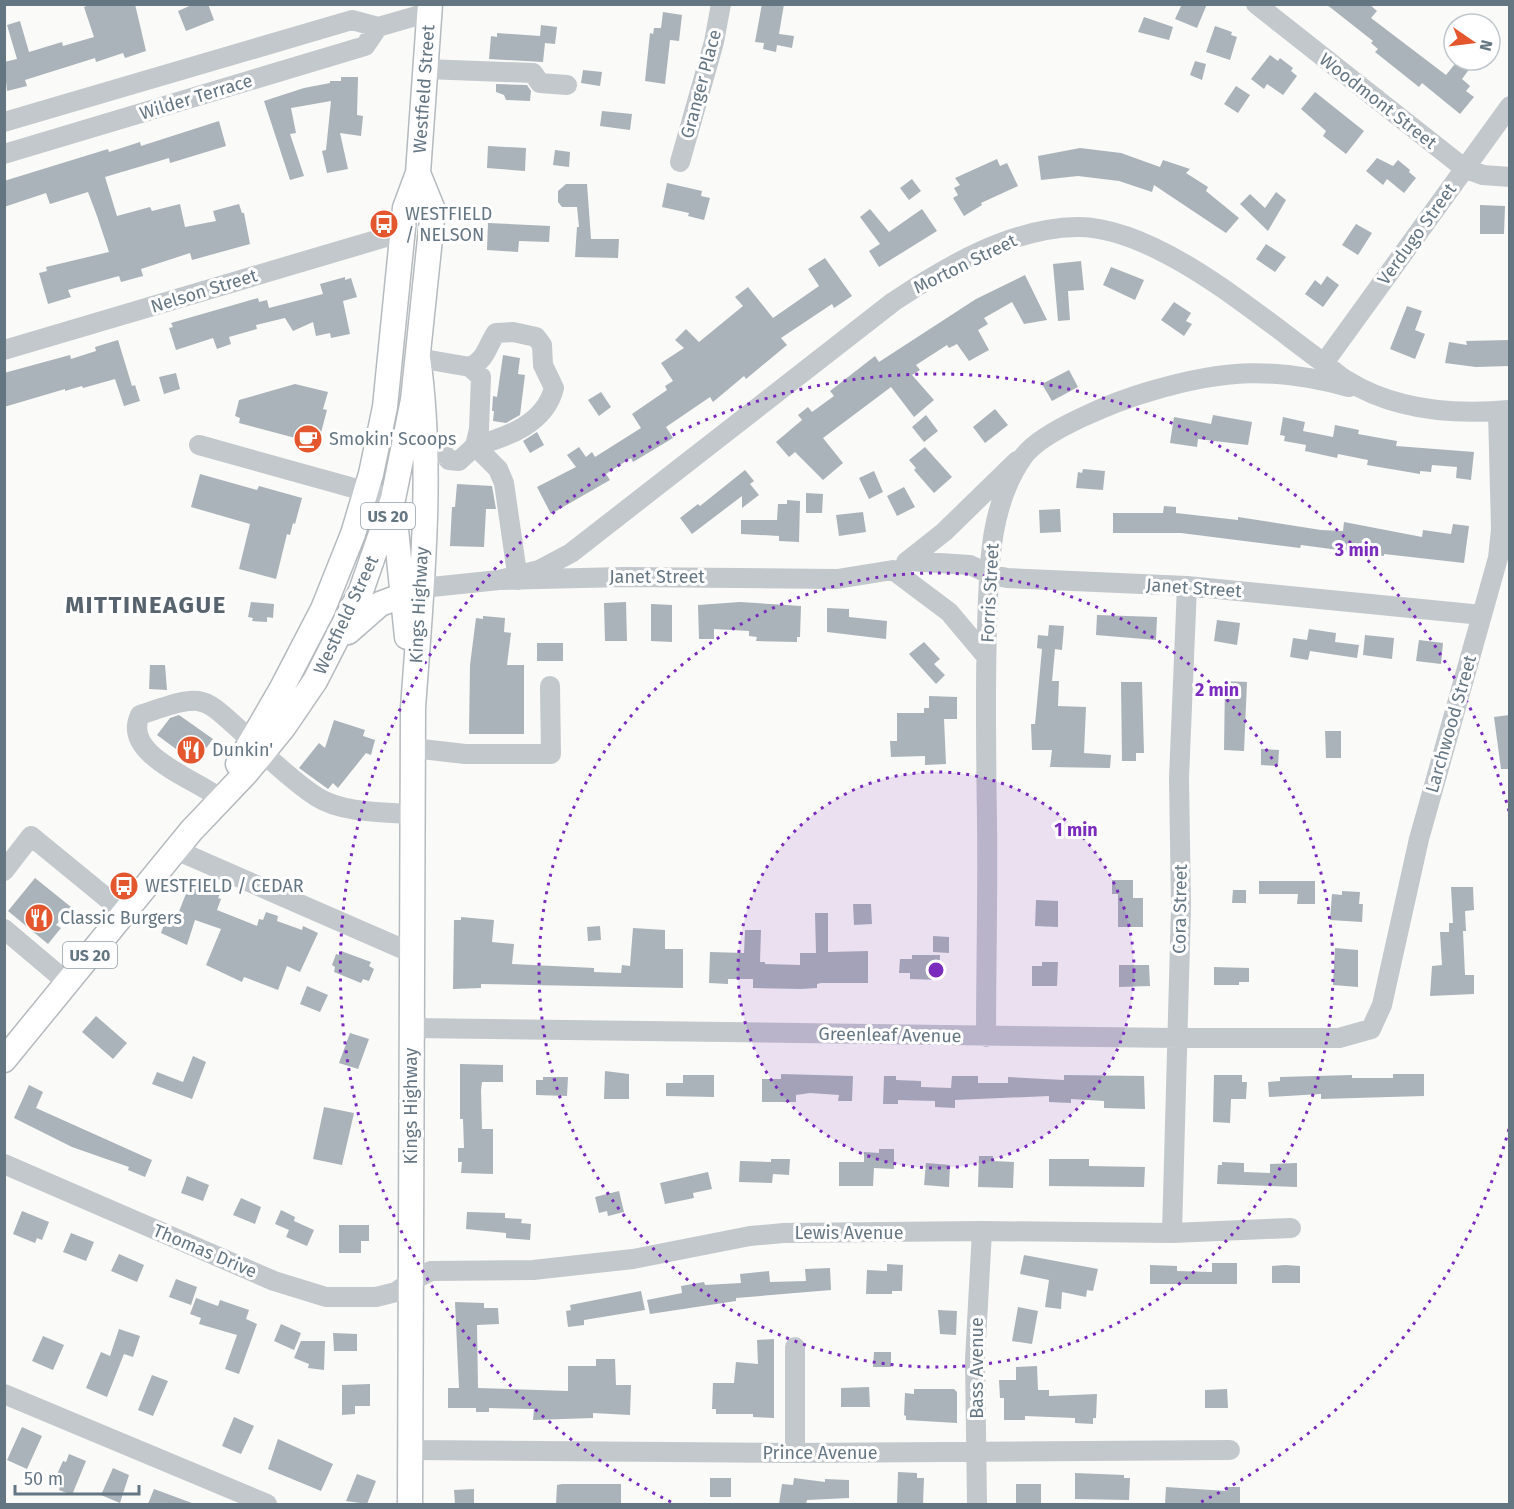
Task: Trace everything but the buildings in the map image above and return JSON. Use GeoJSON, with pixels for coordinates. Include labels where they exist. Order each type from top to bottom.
{"type":"FeatureCollection","features":[{"type":"Feature","properties":{"kind":"main road","name":"Westfield Street"},"geometry":{"type":"LineString","coordinates":[[257,747],[323,609],[347,551],[366,492],[385,407],[405,208],[418,173],[430,8]]}},
{"type":"Feature","properties":{"kind":"main road","name":"Westfield Street"},"geometry":{"type":"LineString","coordinates":[[418,173],[433,210],[418,358]]}},
{"type":"Feature","properties":{"kind":"main road","name":"Kings Highway"},"geometry":{"type":"LineString","coordinates":[[410,1504],[412,591],[426,411],[418,358]]}},
{"type":"Feature","properties":{"kind":"main road","name":"Westfield Street"},"geometry":{"type":"LineString","coordinates":[[4,1060],[216,802],[257,747],[301,702],[332,649],[364,583],[393,499],[424,452]]}},
{"type":"Feature","properties":{"kind":"main road","name":"Kings Highway"},"geometry":{"type":"LineString","coordinates":[[393,499],[412,591]]}},
{"type":"Feature","properties":{"kind":"main road"},"geometry":{"type":"LineString","coordinates":[[332,649],[367,613],[412,591]]}},
{"type":"Feature","properties":{"kind":"street","name":"Granger Place"},"geometry":{"type":"LineString","coordinates":[[680,162],[714,42],[722,4]]}},
{"type":"Feature","properties":{"kind":"street","name":"Woodmont Street"},"geometry":{"type":"LineString","coordinates":[[1256,4],[1464,168],[1483,175],[1509,177]]}},
{"type":"Feature","properties":{"kind":"street","name":"Wilder Terrace"},"geometry":{"type":"LineString","coordinates":[[4,122],[352,20],[378,27],[430,8]]}},
{"type":"Feature","properties":{"kind":"street","name":"Wilder Terrace"},"geometry":{"type":"LineString","coordinates":[[4,154],[365,46],[378,27]]}},
{"type":"Feature","properties":{"kind":"street"},"geometry":{"type":"LineString","coordinates":[[426,69],[533,73],[540,83],[567,85]]}},
{"type":"Feature","properties":{"kind":"street"},"geometry":{"type":"LineString","coordinates":[[171,73],[178,102]]}},
{"type":"Feature","properties":{"kind":"street","name":"Verdugo Street"},"geometry":{"type":"LineString","coordinates":[[1324,363],[1509,106]]}},
{"type":"Feature","properties":{"kind":"street","name":"Morton Street"},"geometry":{"type":"LineString","coordinates":[[511,578],[539,570],[571,553],[893,302],[944,270],[1007,241],[1064,228],[1090,227],[1116,232],[1143,241],[1198,274],[1346,380],[1375,394],[1436,411],[1473,413],[1504,410]]}},
{"type":"Feature","properties":{"kind":"street","name":"Nelson Street"},"geometry":{"type":"LineString","coordinates":[[4,350],[403,232]]}},
{"type":"Feature","properties":{"kind":"street"},"geometry":{"type":"LineString","coordinates":[[470,367],[479,363],[486,356],[489,344],[496,333],[513,332],[536,337],[542,345],[543,365],[555,388],[551,400],[541,413],[518,432],[470,450]]}},
{"type":"Feature","properties":{"kind":"street"},"geometry":{"type":"LineString","coordinates":[[418,358],[470,367],[481,377],[479,429],[470,450],[459,461],[424,452]]}},
{"type":"Feature","properties":{"kind":"street","name":"Forris Street"},"geometry":{"type":"LineString","coordinates":[[986,1037],[986,656],[989,574],[992,539],[999,509],[1023,456],[1055,432],[1098,409],[1146,392],[1199,379],[1280,372],[1312,377],[1375,394]]}},
{"type":"Feature","properties":{"kind":"street","name":"Larchwood Street"},"geometry":{"type":"LineString","coordinates":[[1369,1030],[1380,1012],[1419,839],[1498,558],[1501,529],[1504,410]]}},
{"type":"Feature","properties":{"kind":"street"},"geometry":{"type":"LineString","coordinates":[[199,444],[393,499]]}},
{"type":"Feature","properties":{"kind":"street"},"geometry":{"type":"LineString","coordinates":[[470,450],[498,470],[504,483],[511,578]]}},
{"type":"Feature","properties":{"kind":"street"},"geometry":{"type":"LineString","coordinates":[[986,656],[949,612],[901,565],[944,532],[1023,456]]}},
{"type":"Feature","properties":{"kind":"street","name":"Janet Street"},"geometry":{"type":"LineString","coordinates":[[412,591],[511,578],[837,579],[901,565],[970,565],[989,574],[1007,578],[1187,586],[1482,615]]}},
{"type":"Feature","properties":{"kind":"street","name":"Cora Street"},"geometry":{"type":"LineString","coordinates":[[1172,1233],[1181,907],[1179,778],[1187,586]]}},
{"type":"Feature","properties":{"kind":"street"},"geometry":{"type":"LineString","coordinates":[[413,748],[465,754],[551,754],[550,686]]}},
{"type":"Feature","properties":{"kind":"street"},"geometry":{"type":"LineString","coordinates":[[216,802],[155,758],[141,745],[136,735],[136,723],[140,715],[186,699],[201,699],[211,705],[318,798],[334,804],[373,811],[412,814]]}},
{"type":"Feature","properties":{"kind":"street"},"geometry":{"type":"LineString","coordinates":[[4,871],[31,836],[124,913]]}},
{"type":"Feature","properties":{"kind":"street"},"geometry":{"type":"LineString","coordinates":[[176,850],[412,953]]}},
{"type":"Feature","properties":{"kind":"street"},"geometry":{"type":"LineString","coordinates":[[4,929],[68,983]]}},
{"type":"Feature","properties":{"kind":"street","name":"Greenleaf Avenue"},"geometry":{"type":"LineString","coordinates":[[411,1028],[1176,1038],[1339,1038],[1369,1030]]}},
{"type":"Feature","properties":{"kind":"street","name":"Thomas Drive"},"geometry":{"type":"LineString","coordinates":[[4,1164],[274,1281],[310,1293],[337,1298],[376,1297],[396,1292],[411,1281]]}},
{"type":"Feature","properties":{"kind":"street","name":"Lewis Avenue"},"geometry":{"type":"LineString","coordinates":[[411,1281],[431,1271],[450,1269],[533,1270],[633,1259],[750,1236],[784,1233],[982,1231],[1172,1233],[1291,1228]]}},
{"type":"Feature","properties":{"kind":"street","name":"Bass Avenue"},"geometry":{"type":"LineString","coordinates":[[977,1504],[975,1359],[982,1231]]}},
{"type":"Feature","properties":{"kind":"street"},"geometry":{"type":"LineString","coordinates":[[795,1347],[795,1453]]}},
{"type":"Feature","properties":{"kind":"street"},"geometry":{"type":"LineString","coordinates":[[4,1394],[267,1504]]}},
{"type":"Feature","properties":{"kind":"street","name":"Prince Avenue"},"geometry":{"type":"LineString","coordinates":[[410,1450],[977,1453],[1230,1450]]}},
{"type":"Feature","properties":{"kind":"place","name":"WESTFIELD / NELSON"},"geometry":{"type":"Point","coordinates":[384,224]}},
{"type":"Feature","properties":{"kind":"place","name":"Smokin' Scoops"},"geometry":{"type":"Point","coordinates":[308,439]}},
{"type":"Feature","properties":{"kind":"place","name":"Dunkin'"},"geometry":{"type":"Point","coordinates":[191,750]}},
{"type":"Feature","properties":{"kind":"place","name":"WESTFIELD / CEDAR"},"geometry":{"type":"Point","coordinates":[124,886]}},
{"type":"Feature","properties":{"kind":"place","name":"Classic Burgers"},"geometry":{"type":"Point","coordinates":[39,918]}},
{"type":"Feature","properties":{"kind":"district","name":"MITTINEAGUE"},"geometry":{"type":"Point","coordinates":[146,605]}}]}
